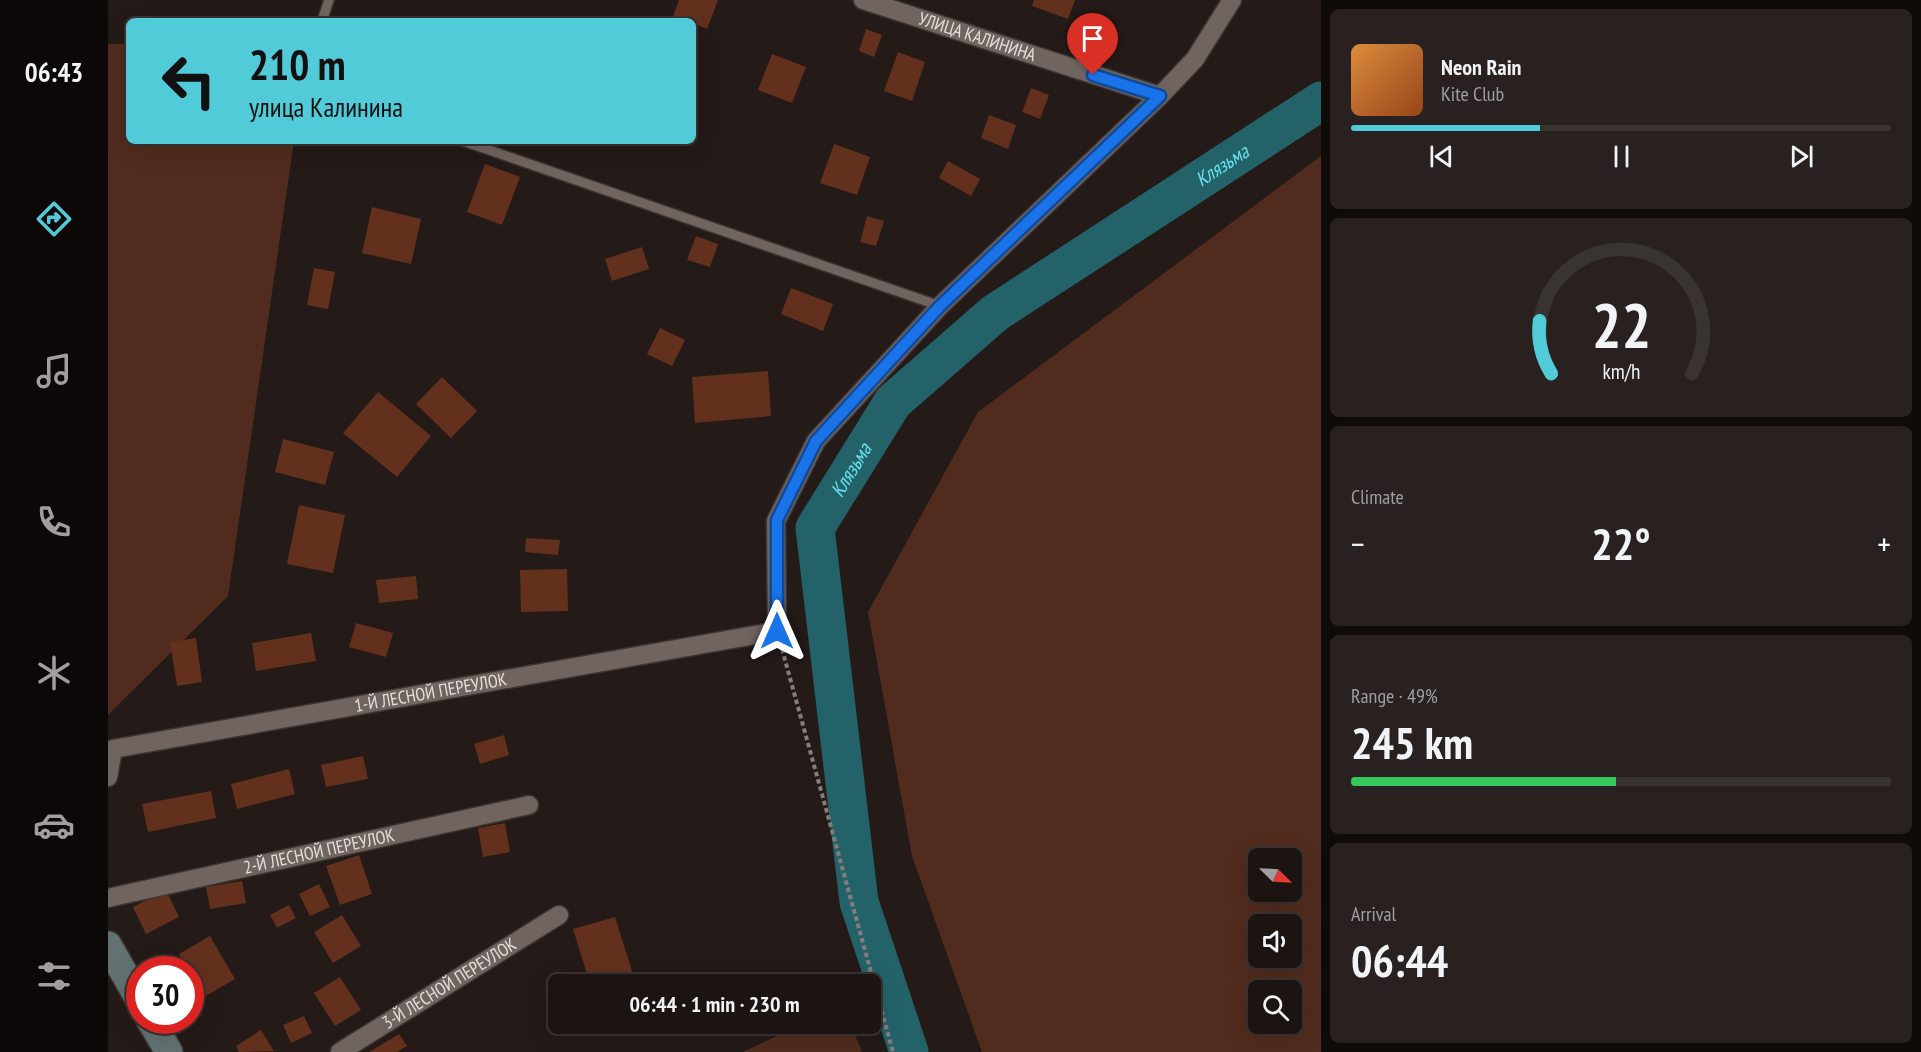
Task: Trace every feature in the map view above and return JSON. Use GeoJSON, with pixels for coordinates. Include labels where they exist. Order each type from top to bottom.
{"type":"FeatureCollection","features":[{"type":"Feature","properties":{"kind":"street","name":"УЛИЦА КАЛИНИНА"},"geometry":{"type":"LineString","coordinates":[[863,0],[1160,96]]}},
{"type":"Feature","properties":{"kind":"street"},"geometry":{"type":"LineString","coordinates":[[777,631],[777,520],[816,441],[940,306],[1160,96],[1195,59],[1232,0]]}},
{"type":"Feature","properties":{"kind":"street","name":"1-Й ЛЕСНОЙ ПЕРЕУЛОК"},"geometry":{"type":"LineString","coordinates":[[108,777],[113,749],[777,631]]}},
{"type":"Feature","properties":{"kind":"street","name":"2-Й ЛЕСНОЙ ПЕРЕУЛОК"},"geometry":{"type":"LineString","coordinates":[[108,898],[529,805]]}},
{"type":"Feature","properties":{"kind":"street","name":"3-Й ЛЕСНОЙ ПЕРЕУЛОК"},"geometry":{"type":"LineString","coordinates":[[340,1052],[559,915]]}},
{"type":"Feature","properties":{"kind":"street"},"geometry":{"type":"LineString","coordinates":[[108,945],[126,976]]}},
{"type":"Feature","properties":{"kind":"street"},"geometry":{"type":"LineString","coordinates":[[158,1034],[169,1052]]}},
{"type":"Feature","properties":{"kind":"lane"},"geometry":{"type":"LineString","coordinates":[[323,18],[329,0]]}},
{"type":"Feature","properties":{"kind":"lane"},"geometry":{"type":"LineString","coordinates":[[472,144],[940,306]]}},
{"type":"Feature","properties":{"kind":"path"},"geometry":{"type":"LineString","coordinates":[[777,631],[893,1052]]}},
{"type":"Feature","properties":{"kind":"shaded area"},"geometry":{"type":"Polygon","coordinates":[[[108,44],[126,44],[126,144],[294,144],[228,596],[108,715],[108,44]]]}},
{"type":"Feature","properties":{"kind":"shaded area"},"geometry":{"type":"Polygon","coordinates":[[[1321,156],[1321,1052],[982,1052],[912,856],[868,612],[978,412],[1321,156]]]}},
{"type":"Feature","properties":{"kind":"shaded area"},"geometry":{"type":"Polygon","coordinates":[[[781,1034],[855,1034],[862,1052],[743,1052],[781,1034]]]}},
{"type":"Feature","properties":{"kind":"building"},"geometry":{"type":"Polygon","coordinates":[[[679,0],[718,0],[707,29],[696,24],[696,18],[673,16],[679,0]]]}},
{"type":"Feature","properties":{"kind":"building"},"geometry":{"type":"Polygon","coordinates":[[[1034,0],[1075,0],[1068,19],[1032,6],[1034,0]]]}},
{"type":"Feature","properties":{"kind":"building"},"geometry":{"type":"Polygon","coordinates":[[[866,29],[882,35],[874,57],[859,51],[866,29]]]}},
{"type":"Feature","properties":{"kind":"building"},"geometry":{"type":"Polygon","coordinates":[[[898,52],[925,62],[912,101],[884,91],[898,52]]]}},
{"type":"Feature","properties":{"kind":"building"},"geometry":{"type":"Polygon","coordinates":[[[772,54],[806,67],[792,103],[758,90],[772,54]]]}},
{"type":"Feature","properties":{"kind":"building"},"geometry":{"type":"Polygon","coordinates":[[[1031,88],[1049,95],[1040,119],[1022,112],[1031,88]]]}},
{"type":"Feature","properties":{"kind":"building"},"geometry":{"type":"Polygon","coordinates":[[[989,115],[1016,125],[1008,149],[981,138],[989,115]]]}},
{"type":"Feature","properties":{"kind":"building"},"geometry":{"type":"Polygon","coordinates":[[[834,144],[870,157],[857,195],[820,183],[834,144]]]}},
{"type":"Feature","properties":{"kind":"building"},"geometry":{"type":"Polygon","coordinates":[[[948,161],[980,179],[971,196],[939,178],[948,161]]]}},
{"type":"Feature","properties":{"kind":"building"},"geometry":{"type":"Polygon","coordinates":[[[485,164],[520,177],[502,225],[467,212],[485,164]]]}},
{"type":"Feature","properties":{"kind":"building"},"geometry":{"type":"Polygon","coordinates":[[[372,207],[421,219],[411,264],[362,253],[372,207]]]}},
{"type":"Feature","properties":{"kind":"building"},"geometry":{"type":"Polygon","coordinates":[[[867,216],[884,221],[876,246],[860,242],[867,216]]]}},
{"type":"Feature","properties":{"kind":"building"},"geometry":{"type":"Polygon","coordinates":[[[696,236],[718,244],[710,267],[687,260],[696,236]]]}},
{"type":"Feature","properties":{"kind":"building"},"geometry":{"type":"Polygon","coordinates":[[[642,247],[649,269],[612,281],[605,259],[642,247]]]}},
{"type":"Feature","properties":{"kind":"building"},"geometry":{"type":"Polygon","coordinates":[[[314,268],[335,272],[328,309],[307,305],[314,268]]]}},
{"type":"Feature","properties":{"kind":"building"},"geometry":{"type":"Polygon","coordinates":[[[791,288],[833,304],[823,331],[781,314],[791,288]]]}},
{"type":"Feature","properties":{"kind":"building"},"geometry":{"type":"Polygon","coordinates":[[[660,328],[685,340],[672,366],[647,354],[660,328]]]}},
{"type":"Feature","properties":{"kind":"building"},"geometry":{"type":"Polygon","coordinates":[[[768,371],[771,416],[695,423],[692,377],[768,371]]]}},
{"type":"Feature","properties":{"kind":"building"},"geometry":{"type":"Polygon","coordinates":[[[442,377],[477,411],[451,438],[416,404],[442,377]]]}},
{"type":"Feature","properties":{"kind":"building"},"geometry":{"type":"Polygon","coordinates":[[[378,392],[431,436],[397,477],[343,433],[378,392]]]}},
{"type":"Feature","properties":{"kind":"building"},"geometry":{"type":"Polygon","coordinates":[[[283,439],[334,452],[325,485],[275,472],[283,439]]]}},
{"type":"Feature","properties":{"kind":"building"},"geometry":{"type":"Polygon","coordinates":[[[299,505],[345,515],[333,573],[287,564],[299,505]]]}},
{"type":"Feature","properties":{"kind":"building"},"geometry":{"type":"Polygon","coordinates":[[[526,538],[560,540],[558,555],[525,552],[526,538]]]}},
{"type":"Feature","properties":{"kind":"building"},"geometry":{"type":"Polygon","coordinates":[[[567,569],[568,611],[521,612],[520,570],[567,569]]]}},
{"type":"Feature","properties":{"kind":"building"},"geometry":{"type":"Polygon","coordinates":[[[416,576],[418,599],[379,603],[376,580],[416,576]]]}},
{"type":"Feature","properties":{"kind":"building"},"geometry":{"type":"Polygon","coordinates":[[[356,623],[393,633],[386,657],[349,647],[356,623]]]}},
{"type":"Feature","properties":{"kind":"building"},"geometry":{"type":"Polygon","coordinates":[[[311,633],[316,661],[256,671],[252,643],[311,633]]]}},
{"type":"Feature","properties":{"kind":"building"},"geometry":{"type":"Polygon","coordinates":[[[196,638],[202,682],[177,686],[170,642],[196,638]]]}},
{"type":"Feature","properties":{"kind":"building"},"geometry":{"type":"Polygon","coordinates":[[[504,735],[509,755],[480,764],[474,744],[504,735]]]}},
{"type":"Feature","properties":{"kind":"building"},"geometry":{"type":"Polygon","coordinates":[[[363,756],[368,779],[326,787],[321,765],[363,756]]]}},
{"type":"Feature","properties":{"kind":"building"},"geometry":{"type":"Polygon","coordinates":[[[289,769],[295,794],[237,809],[231,784],[289,769]]]}},
{"type":"Feature","properties":{"kind":"building"},"geometry":{"type":"Polygon","coordinates":[[[211,791],[216,818],[148,832],[142,804],[211,791]]]}},
{"type":"Feature","properties":{"kind":"building"},"geometry":{"type":"Polygon","coordinates":[[[505,823],[510,852],[483,857],[478,828],[505,823]]]}},
{"type":"Feature","properties":{"kind":"building"},"geometry":{"type":"Polygon","coordinates":[[[359,855],[372,894],[340,905],[326,866],[359,855]]]}},
{"type":"Feature","properties":{"kind":"building"},"geometry":{"type":"Polygon","coordinates":[[[242,881],[246,903],[210,909],[206,887],[242,881]]]}},
{"type":"Feature","properties":{"kind":"building"},"geometry":{"type":"Polygon","coordinates":[[[319,884],[330,907],[310,916],[299,894],[319,884]]]}},
{"type":"Feature","properties":{"kind":"building"},"geometry":{"type":"Polygon","coordinates":[[[166,890],[179,917],[146,934],[133,907],[166,890]]]}},
{"type":"Feature","properties":{"kind":"building"},"geometry":{"type":"Polygon","coordinates":[[[289,905],[296,918],[277,928],[270,915],[289,905]]]}},
{"type":"Feature","properties":{"kind":"building"},"geometry":{"type":"Polygon","coordinates":[[[342,915],[361,946],[333,963],[314,932],[342,915]]]}},
{"type":"Feature","properties":{"kind":"building"},"geometry":{"type":"Polygon","coordinates":[[[615,917],[633,974],[587,974],[573,929],[615,917]]]}},
{"type":"Feature","properties":{"kind":"building"},"geometry":{"type":"Polygon","coordinates":[[[210,936],[235,979],[204,997],[204,956],[180,956],[179,954],[210,936]]]}},
{"type":"Feature","properties":{"kind":"building"},"geometry":{"type":"Polygon","coordinates":[[[340,977],[361,1010],[335,1026],[314,993],[340,977]]]}},
{"type":"Feature","properties":{"kind":"building"},"geometry":{"type":"Polygon","coordinates":[[[304,1016],[312,1033],[291,1043],[283,1025],[304,1016]]]}},
{"type":"Feature","properties":{"kind":"building"},"geometry":{"type":"Polygon","coordinates":[[[261,1030],[274,1051],[239,1052],[236,1046],[261,1030]]]}},
{"type":"Feature","properties":{"kind":"building"},"geometry":{"type":"Polygon","coordinates":[[[399,1034],[407,1046],[397,1052],[369,1052],[399,1034]]]}},
{"type":"Feature","properties":{"kind":"waterway","name":"Клязьма"},"geometry":{"type":"LineString","coordinates":[[909,1052],[859,902],[815,528],[893,402],[995,313],[1321,101]]}},
{"type":"Feature","properties":{"kind":"route"},"geometry":{"type":"LineString","coordinates":[[777,631],[777,520],[816,441],[940,306],[1160,96],[1093,75]]}}]}
